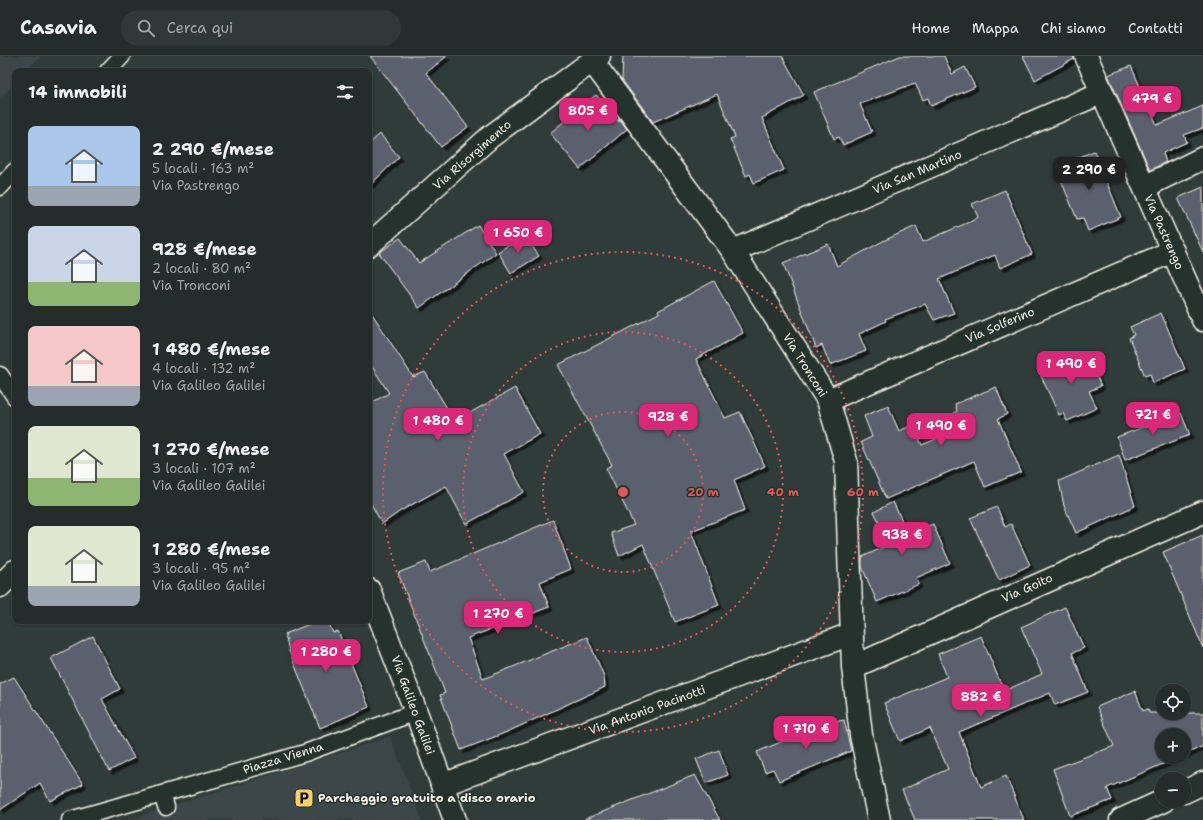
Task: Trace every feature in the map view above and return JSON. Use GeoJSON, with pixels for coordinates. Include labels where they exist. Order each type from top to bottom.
{"type":"FeatureCollection","features":[{"type":"Feature","properties":{"kind":"street","name":"Via Pastrengo"},"geometry":{"type":"LineString","coordinates":[[1086,56],[1101,93],[1203,320]]}},
{"type":"Feature","properties":{"kind":"street","name":"Via Risorgimento"},"geometry":{"type":"LineString","coordinates":[[372,242],[490,137],[596,59]]}},
{"type":"Feature","properties":{"kind":"street","name":"Via Tronconi"},"geometry":{"type":"LineString","coordinates":[[596,59],[733,251],[828,400],[846,462],[853,667],[861,735],[879,820]]}},
{"type":"Feature","properties":{"kind":"street","name":"Via San Martino"},"geometry":{"type":"LineString","coordinates":[[733,251],[1101,93]]}},
{"type":"Feature","properties":{"kind":"street"},"geometry":{"type":"LineString","coordinates":[[1144,187],[1203,158]]}},
{"type":"Feature","properties":{"kind":"street","name":"Via Solferino"},"geometry":{"type":"LineString","coordinates":[[828,400],[1173,251]]}},
{"type":"Feature","properties":{"kind":"street","name":"Via Goito"},"geometry":{"type":"LineString","coordinates":[[853,667],[1203,512]]}},
{"type":"Feature","properties":{"kind":"street"},"geometry":{"type":"LineString","coordinates":[[0,586],[12,574]]}},
{"type":"Feature","properties":{"kind":"street","name":"Via Galileo Galilei"},"geometry":{"type":"LineString","coordinates":[[372,598],[416,712],[454,820]]}},
{"type":"Feature","properties":{"kind":"street","name":"Via Antonio Pacinotti"},"geometry":{"type":"LineString","coordinates":[[442,785],[851,634]]}},
{"type":"Feature","properties":{"kind":"street"},"geometry":{"type":"LineString","coordinates":[[1191,789],[1203,783]]}},
{"type":"Feature","properties":{"kind":"street"},"geometry":{"type":"LineString","coordinates":[[1121,820],[1155,805]]}},
{"type":"Feature","properties":{"kind":"lane"},"geometry":{"type":"LineString","coordinates":[[111,68],[122,56]]}},
{"type":"Feature","properties":{"kind":"lane"},"geometry":{"type":"LineString","coordinates":[[0,187],[12,174]]}},
{"type":"Feature","properties":{"kind":"lane"},"geometry":{"type":"LineString","coordinates":[[0,375],[12,393]]}},
{"type":"Feature","properties":{"kind":"lane","name":"Piazza Vienna"},"geometry":{"type":"LineString","coordinates":[[70,820],[164,800],[305,753],[416,712]]}},
{"type":"Feature","properties":{"kind":"shaded area"},"geometry":{"type":"Polygon","coordinates":[[[0,56],[41,56],[29,68],[12,68],[12,85],[0,98],[0,56]]]}},
{"type":"Feature","properties":{"kind":"shaded area","name":"Parcheggio gratuito a disco orario"},"geometry":{"type":"Polygon","coordinates":[[[390,737],[422,820],[128,820],[390,737]]]}},
{"type":"Feature","properties":{"kind":"building"},"geometry":{"type":"Polygon","coordinates":[[[370,56],[447,56],[426,73],[468,127],[441,147],[370,56]]]}},
{"type":"Feature","properties":{"kind":"building"},"geometry":{"type":"Polygon","coordinates":[[[623,56],[782,56],[804,95],[762,118],[784,170],[754,183],[750,174],[746,176],[730,139],[735,137],[717,94],[653,122],[622,80],[623,56]]]}},
{"type":"Feature","properties":{"kind":"building"},"geometry":{"type":"Polygon","coordinates":[[[900,56],[944,56],[952,74],[965,67],[975,87],[931,106],[928,98],[923,100],[915,83],[860,104],[872,132],[843,145],[839,137],[834,139],[814,92],[900,56]]]}},
{"type":"Feature","properties":{"kind":"building"},"geometry":{"type":"Polygon","coordinates":[[[1023,56],[1074,56],[1074,59],[1035,80],[1023,56]]]}},
{"type":"Feature","properties":{"kind":"building"},"geometry":{"type":"Polygon","coordinates":[[[1131,66],[1157,125],[1203,106],[1203,128],[1184,135],[1187,142],[1163,153],[1166,162],[1150,170],[1108,75],[1131,66]]]}},
{"type":"Feature","properties":{"kind":"building"},"geometry":{"type":"Polygon","coordinates":[[[596,95],[619,122],[619,118],[627,129],[580,169],[550,133],[596,95]]]}},
{"type":"Feature","properties":{"kind":"building"},"geometry":{"type":"Polygon","coordinates":[[[380,134],[399,157],[372,183],[372,141],[380,134]]]}},
{"type":"Feature","properties":{"kind":"building"},"geometry":{"type":"Polygon","coordinates":[[[1094,151],[1121,217],[1088,231],[1083,218],[1077,219],[1061,180],[1065,178],[1060,165],[1094,151]]]}},
{"type":"Feature","properties":{"kind":"building"},"geometry":{"type":"Polygon","coordinates":[[[1203,187],[1203,252],[1178,198],[1203,187]]]}},
{"type":"Feature","properties":{"kind":"building"},"geometry":{"type":"Polygon","coordinates":[[[1005,190],[1032,254],[1000,268],[995,255],[939,279],[954,313],[934,320],[925,304],[885,319],[886,321],[859,334],[866,351],[830,365],[822,345],[816,348],[783,263],[828,244],[837,266],[883,241],[916,226],[923,242],[974,220],[978,217],[972,204],[1005,190]]]}},
{"type":"Feature","properties":{"kind":"building"},"geometry":{"type":"Polygon","coordinates":[[[478,225],[496,253],[419,308],[379,253],[400,238],[419,263],[478,225]]]}},
{"type":"Feature","properties":{"kind":"building"},"geometry":{"type":"Polygon","coordinates":[[[524,234],[539,256],[511,273],[498,252],[524,234]]]}},
{"type":"Feature","properties":{"kind":"building"},"geometry":{"type":"Polygon","coordinates":[[[714,281],[743,333],[696,359],[725,418],[740,412],[765,466],[734,480],[745,510],[691,531],[719,605],[675,622],[643,544],[619,556],[611,533],[634,525],[606,468],[612,465],[558,365],[659,313],[658,311],[714,281]]]}},
{"type":"Feature","properties":{"kind":"building"},"geometry":{"type":"Polygon","coordinates":[[[1161,313],[1185,369],[1153,383],[1150,374],[1145,376],[1129,338],[1134,335],[1130,327],[1161,313]]]}},
{"type":"Feature","properties":{"kind":"building"},"geometry":{"type":"Polygon","coordinates":[[[372,314],[413,377],[425,372],[455,421],[515,388],[540,434],[504,454],[524,492],[466,524],[446,486],[402,510],[382,524],[372,506],[372,402],[389,393],[372,367],[372,314]]]}},
{"type":"Feature","properties":{"kind":"building"},"geometry":{"type":"Polygon","coordinates":[[[1072,352],[1075,359],[1087,354],[1101,386],[1089,391],[1097,408],[1067,421],[1063,413],[1059,415],[1041,376],[1046,373],[1042,366],[1072,352]]]}},
{"type":"Feature","properties":{"kind":"building"},"geometry":{"type":"Polygon","coordinates":[[[996,387],[1007,414],[998,419],[1021,472],[985,487],[974,461],[886,499],[861,442],[872,437],[864,416],[888,406],[899,431],[913,425],[922,445],[960,429],[953,414],[957,411],[955,404],[996,387]]]}},
{"type":"Feature","properties":{"kind":"building"},"geometry":{"type":"Polygon","coordinates":[[[1181,413],[1190,435],[1125,460],[1117,437],[1181,413]]]}},
{"type":"Feature","properties":{"kind":"building"},"geometry":{"type":"Polygon","coordinates":[[[1119,455],[1135,506],[1076,533],[1064,506],[1059,481],[1119,455]]]}},
{"type":"Feature","properties":{"kind":"building"},"geometry":{"type":"Polygon","coordinates":[[[893,502],[909,535],[933,524],[950,563],[916,578],[919,584],[877,602],[862,567],[862,557],[891,544],[874,512],[893,502]]]}},
{"type":"Feature","properties":{"kind":"building"},"geometry":{"type":"Polygon","coordinates":[[[997,507],[1005,527],[1011,524],[1030,565],[999,580],[970,518],[997,507]]]}},
{"type":"Feature","properties":{"kind":"building"},"geometry":{"type":"Polygon","coordinates":[[[553,520],[571,569],[540,582],[549,607],[468,638],[483,679],[587,637],[604,676],[605,687],[507,732],[461,750],[440,695],[445,693],[398,573],[426,562],[430,572],[553,520]]]}},
{"type":"Feature","properties":{"kind":"building"},"geometry":{"type":"Polygon","coordinates":[[[1203,535],[1203,648],[1163,552],[1203,535]]]}},
{"type":"Feature","properties":{"kind":"building"},"geometry":{"type":"Polygon","coordinates":[[[1065,607],[1084,648],[1072,653],[1088,692],[1055,705],[1050,693],[959,732],[981,787],[1006,776],[1024,820],[915,820],[902,790],[948,769],[930,728],[900,741],[884,703],[947,677],[938,654],[981,636],[1004,691],[1042,674],[1021,627],[1065,607]]]}},
{"type":"Feature","properties":{"kind":"building"},"geometry":{"type":"Polygon","coordinates":[[[310,624],[329,624],[333,633],[338,631],[369,707],[320,728],[289,651],[285,634],[310,624]]]}},
{"type":"Feature","properties":{"kind":"building"},"geometry":{"type":"Polygon","coordinates":[[[93,636],[120,689],[102,699],[134,758],[109,771],[51,658],[93,636]]]}},
{"type":"Feature","properties":{"kind":"building"},"geometry":{"type":"Polygon","coordinates":[[[14,677],[83,784],[50,801],[40,783],[0,810],[0,684],[14,677]]]}},
{"type":"Feature","properties":{"kind":"building"},"geometry":{"type":"Polygon","coordinates":[[[1135,691],[1143,711],[1148,709],[1149,713],[1155,713],[1155,720],[1191,720],[1191,713],[1203,713],[1203,746],[1191,752],[1191,728],[1155,728],[1155,764],[1163,764],[1107,788],[1112,800],[1070,816],[1053,769],[1114,746],[1097,707],[1135,691]]]}},
{"type":"Feature","properties":{"kind":"building"},"geometry":{"type":"Polygon","coordinates":[[[844,720],[851,751],[779,781],[773,769],[765,772],[757,752],[824,724],[844,720]]]}},
{"type":"Feature","properties":{"kind":"building"},"geometry":{"type":"Polygon","coordinates":[[[719,750],[728,775],[706,783],[696,759],[719,750]]]}},
{"type":"Feature","properties":{"kind":"building"},"geometry":{"type":"Polygon","coordinates":[[[695,775],[720,820],[585,819],[695,775]]]}},
{"type":"Feature","properties":{"kind":"place","name":"Parcheggio gratuito a disco orario"},"geometry":{"type":"Point","coordinates":[304,798]}}]}
